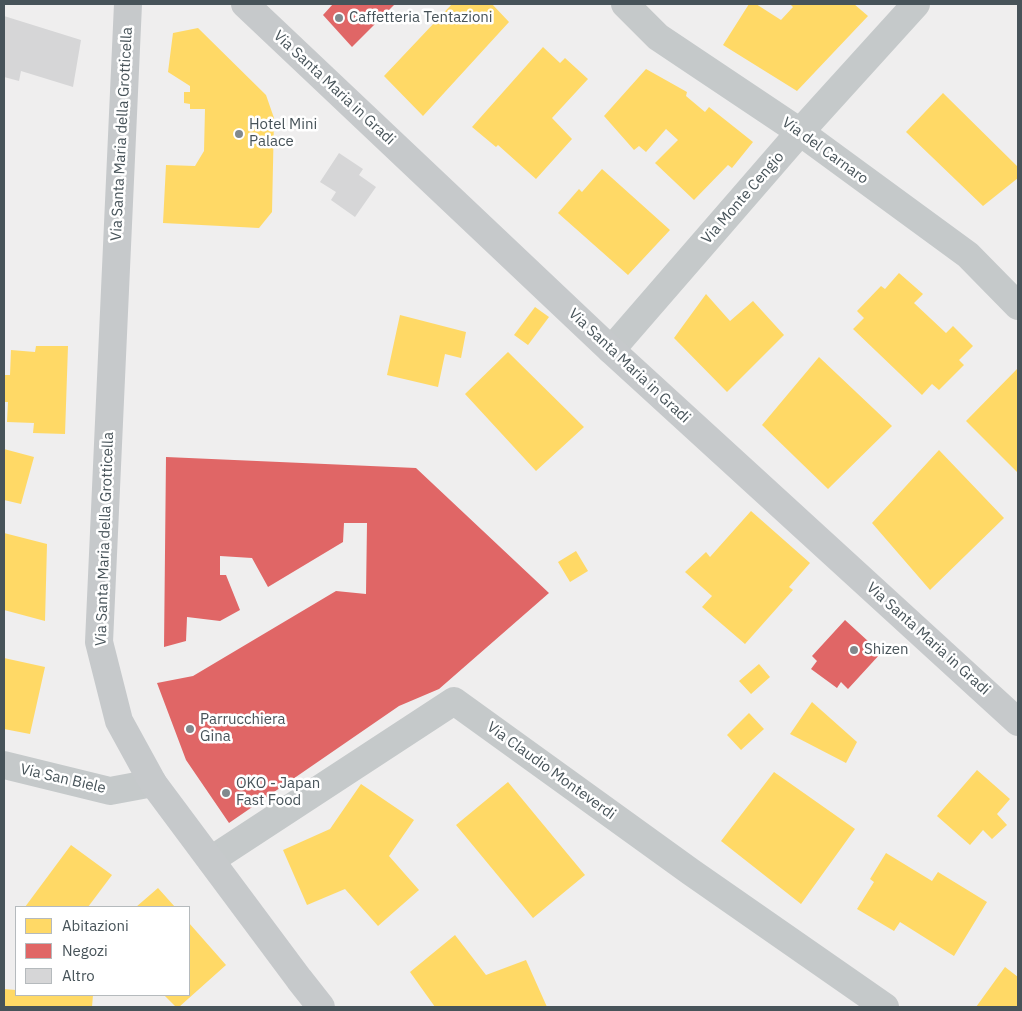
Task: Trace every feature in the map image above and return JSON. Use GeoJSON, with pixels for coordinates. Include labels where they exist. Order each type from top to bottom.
{"type":"FeatureCollection","features":[{"type":"Feature","properties":{"kind":"street","name":"Via Santa Maria della Grotticella"},"geometry":{"type":"LineString","coordinates":[[128,4],[99,642],[119,722],[153,783],[321,1007]]}},
{"type":"Feature","properties":{"kind":"street","name":"Via Santa Maria in Gradi"},"geometry":{"type":"LineString","coordinates":[[246,4],[611,350],[1018,722]]}},
{"type":"Feature","properties":{"kind":"street","name":"Via del Carnaro"},"geometry":{"type":"LineString","coordinates":[[625,4],[658,37],[800,132],[968,255],[1018,306]]}},
{"type":"Feature","properties":{"kind":"street","name":"Via Monte Cengio"},"geometry":{"type":"LineString","coordinates":[[611,350],[800,132],[916,4]]}},
{"type":"Feature","properties":{"kind":"street","name":"Via Claudio Monteverdi"},"geometry":{"type":"LineString","coordinates":[[211,860],[454,702],[691,872],[885,1007]]}},
{"type":"Feature","properties":{"kind":"street","name":"Via San Biele"},"geometry":{"type":"LineString","coordinates":[[4,765],[110,791],[153,783]]}},
{"type":"Feature","properties":{"kind":"building: Abitazioni"},"geometry":{"type":"Polygon","coordinates":[[[452,4],[492,4],[509,22],[423,116],[384,76],[452,4]]]}},
{"type":"Feature","properties":{"kind":"building: Abitazioni"},"geometry":{"type":"Polygon","coordinates":[[[749,4],[756,4],[781,20],[793,7],[790,4],[854,4],[868,16],[797,91],[723,45],[749,4]]]}},
{"type":"Feature","properties":{"kind":"building: Abitazioni","name":"Hotel Mini Palace"},"geometry":{"type":"Polygon","coordinates":[[[198,28],[266,95],[274,118],[272,212],[259,228],[163,223],[166,165],[195,166],[204,151],[205,109],[190,109],[190,104],[184,103],[184,92],[190,92],[190,86],[168,72],[173,33],[198,28]]]}},
{"type":"Feature","properties":{"kind":"building: Abitazioni"},"geometry":{"type":"Polygon","coordinates":[[[543,47],[560,63],[565,58],[588,79],[552,118],[572,139],[536,179],[498,145],[496,147],[472,127],[543,47]]]}},
{"type":"Feature","properties":{"kind":"building: Abitazioni"},"geometry":{"type":"Polygon","coordinates":[[[646,69],[687,92],[686,96],[705,112],[709,107],[753,142],[732,168],[728,165],[694,200],[655,163],[678,140],[666,129],[646,152],[639,146],[634,150],[604,116],[646,69]]]}},
{"type":"Feature","properties":{"kind":"building: Abitazioni"},"geometry":{"type":"Polygon","coordinates":[[[943,93],[1018,167],[1018,178],[983,206],[906,132],[943,93]]]}},
{"type":"Feature","properties":{"kind":"building: Abitazioni"},"geometry":{"type":"Polygon","coordinates":[[[602,169],[670,230],[628,275],[558,213],[579,189],[582,192],[602,169]]]}},
{"type":"Feature","properties":{"kind":"building: Abitazioni"},"geometry":{"type":"Polygon","coordinates":[[[899,273],[923,294],[914,303],[946,333],[953,326],[973,346],[959,360],[964,365],[939,390],[932,384],[922,395],[853,329],[864,318],[857,311],[881,286],[885,289],[899,273]]]}},
{"type":"Feature","properties":{"kind":"building: Abitazioni"},"geometry":{"type":"Polygon","coordinates":[[[706,294],[730,321],[753,301],[784,335],[727,392],[674,338],[706,294]]]}},
{"type":"Feature","properties":{"kind":"building: Abitazioni"},"geometry":{"type":"Polygon","coordinates":[[[535,307],[549,317],[528,345],[514,335],[535,307]]]}},
{"type":"Feature","properties":{"kind":"building: Abitazioni"},"geometry":{"type":"Polygon","coordinates":[[[400,315],[466,332],[461,358],[445,354],[438,387],[387,375],[400,315]]]}},
{"type":"Feature","properties":{"kind":"building: Abitazioni"},"geometry":{"type":"Polygon","coordinates":[[[36,346],[68,346],[65,434],[33,433],[34,423],[7,422],[8,402],[4,402],[4,375],[10,375],[11,350],[35,352],[36,346]]]}},
{"type":"Feature","properties":{"kind":"building: Abitazioni"},"geometry":{"type":"Polygon","coordinates":[[[508,352],[584,427],[536,471],[465,394],[508,352]]]}},
{"type":"Feature","properties":{"kind":"building: Abitazioni"},"geometry":{"type":"Polygon","coordinates":[[[819,357],[892,426],[828,489],[762,425],[819,357]]]}},
{"type":"Feature","properties":{"kind":"building: Abitazioni"},"geometry":{"type":"Polygon","coordinates":[[[1018,368],[1018,473],[966,421],[1018,368]]]}},
{"type":"Feature","properties":{"kind":"building: Abitazioni"},"geometry":{"type":"Polygon","coordinates":[[[4,449],[34,457],[21,504],[4,500],[4,449]]]}},
{"type":"Feature","properties":{"kind":"building: Abitazioni"},"geometry":{"type":"Polygon","coordinates":[[[939,450],[1004,518],[930,590],[872,523],[939,450]]]}},
{"type":"Feature","properties":{"kind":"building: Abitazioni"},"geometry":{"type":"Polygon","coordinates":[[[751,511],[810,563],[789,587],[793,590],[745,644],[702,607],[712,596],[685,572],[706,552],[710,557],[751,511]]]}},
{"type":"Feature","properties":{"kind":"building: Abitazioni"},"geometry":{"type":"Polygon","coordinates":[[[4,533],[47,544],[45,621],[4,610],[4,533]]]}},
{"type":"Feature","properties":{"kind":"building: Abitazioni"},"geometry":{"type":"Polygon","coordinates":[[[576,551],[588,571],[570,582],[558,562],[576,551]]]}},
{"type":"Feature","properties":{"kind":"building: Abitazioni"},"geometry":{"type":"Polygon","coordinates":[[[4,658],[45,667],[30,734],[4,729],[4,658]]]}},
{"type":"Feature","properties":{"kind":"building: Abitazioni"},"geometry":{"type":"Polygon","coordinates":[[[759,664],[770,677],[751,694],[739,681],[759,664]]]}},
{"type":"Feature","properties":{"kind":"building: Abitazioni"},"geometry":{"type":"Polygon","coordinates":[[[812,702],[857,742],[846,763],[790,734],[812,702]]]}},
{"type":"Feature","properties":{"kind":"building: Abitazioni"},"geometry":{"type":"Polygon","coordinates":[[[749,713],[764,729],[741,750],[727,735],[749,713]]]}},
{"type":"Feature","properties":{"kind":"building: Abitazioni"},"geometry":{"type":"Polygon","coordinates":[[[977,770],[1010,799],[997,814],[1007,825],[992,839],[983,830],[970,845],[937,816],[977,770]]]}},
{"type":"Feature","properties":{"kind":"building: Abitazioni"},"geometry":{"type":"Polygon","coordinates":[[[774,772],[855,829],[801,904],[721,841],[774,772]]]}},
{"type":"Feature","properties":{"kind":"building: Abitazioni"},"geometry":{"type":"Polygon","coordinates":[[[508,782],[585,875],[533,918],[456,825],[508,782]]]}},
{"type":"Feature","properties":{"kind":"building: Abitazioni"},"geometry":{"type":"Polygon","coordinates":[[[361,784],[414,820],[389,856],[419,890],[378,926],[345,889],[307,905],[283,850],[330,829],[361,784]]]}},
{"type":"Feature","properties":{"kind":"building: Abitazioni"},"geometry":{"type":"Polygon","coordinates":[[[71,845],[112,875],[89,906],[26,906],[71,845]]]}},
{"type":"Feature","properties":{"kind":"building: Abitazioni"},"geometry":{"type":"Polygon","coordinates":[[[886,853],[932,881],[938,872],[987,902],[954,956],[900,922],[894,931],[857,909],[874,882],[870,879],[886,853]]]}},
{"type":"Feature","properties":{"kind":"building: Abitazioni"},"geometry":{"type":"Polygon","coordinates":[[[158,888],[174,906],[137,906],[158,888]]]}},
{"type":"Feature","properties":{"kind":"building: Abitazioni"},"geometry":{"type":"Polygon","coordinates":[[[190,924],[226,965],[179,1007],[176,1007],[165,996],[190,996],[190,924]]]}},
{"type":"Feature","properties":{"kind":"building: Abitazioni"},"geometry":{"type":"Polygon","coordinates":[[[455,935],[486,975],[526,960],[547,1007],[435,1007],[410,972],[455,935]]]}},
{"type":"Feature","properties":{"kind":"building: Abitazioni"},"geometry":{"type":"Polygon","coordinates":[[[1005,967],[1018,977],[1018,1007],[976,1007],[1005,967]]]}},
{"type":"Feature","properties":{"kind":"building: Abitazioni"},"geometry":{"type":"Polygon","coordinates":[[[4,989],[15,990],[15,996],[93,996],[92,1007],[4,1007],[4,989]]]}},
{"type":"Feature","properties":{"kind":"building: Negozi"},"geometry":{"type":"Polygon","coordinates":[[[333,4],[395,4],[352,47],[323,15],[333,4]]]}},
{"type":"Feature","properties":{"kind":"building: Negozi"},"geometry":{"type":"Polygon","coordinates":[[[166,457],[416,468],[549,593],[439,689],[399,706],[229,823],[186,760],[157,683],[193,676],[336,591],[366,594],[367,523],[344,523],[343,542],[268,587],[252,558],[220,556],[220,575],[226,575],[240,610],[220,621],[187,617],[186,641],[164,647],[166,457]]]}},
{"type":"Feature","properties":{"kind":"building: Negozi"},"geometry":{"type":"Polygon","coordinates":[[[845,620],[881,653],[848,689],[841,682],[837,688],[811,669],[817,661],[812,656],[845,620]]]}},
{"type":"Feature","properties":{"kind":"building: Altro"},"geometry":{"type":"Polygon","coordinates":[[[4,16],[81,40],[73,87],[21,71],[19,81],[4,77],[4,16]]]}},
{"type":"Feature","properties":{"kind":"building: Altro"},"geometry":{"type":"Polygon","coordinates":[[[339,153],[363,169],[359,175],[376,187],[355,217],[331,200],[336,192],[320,182],[339,153]]]}},
{"type":"Feature","properties":{"kind":"place","name":"Caffetteria Tentazioni"},"geometry":{"type":"Point","coordinates":[339,18]}},
{"type":"Feature","properties":{"kind":"place","name":"Hotel Mini Palace"},"geometry":{"type":"Point","coordinates":[239,134]}},
{"type":"Feature","properties":{"kind":"place","name":"Shizen"},"geometry":{"type":"Point","coordinates":[854,650]}},
{"type":"Feature","properties":{"kind":"place","name":"Parrucchiera Gina"},"geometry":{"type":"Point","coordinates":[190,729]}},
{"type":"Feature","properties":{"kind":"place","name":"OKO - Japan Fast Food"},"geometry":{"type":"Point","coordinates":[226,793]}}]}
